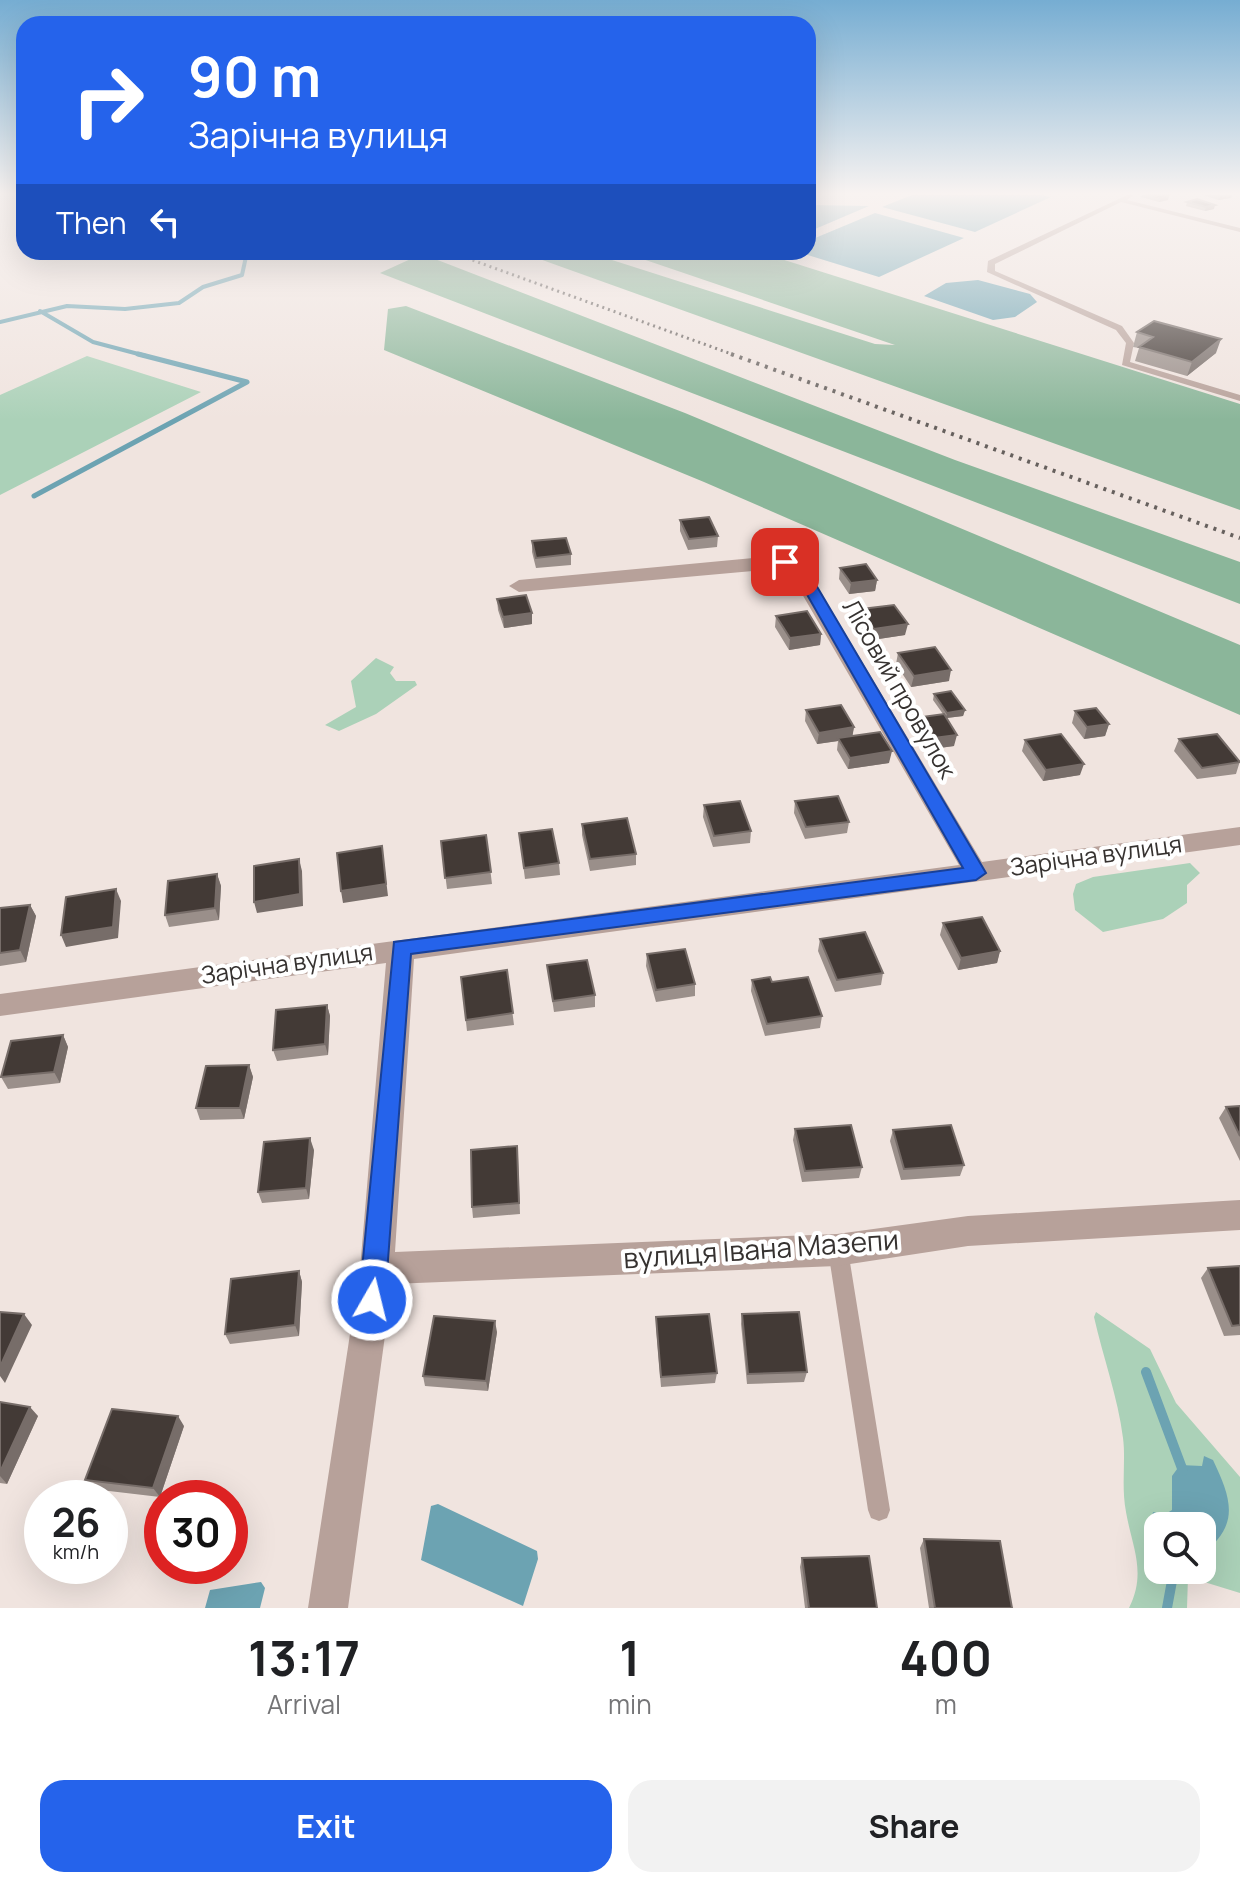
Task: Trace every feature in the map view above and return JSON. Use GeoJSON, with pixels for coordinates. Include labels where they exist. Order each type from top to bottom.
{"type":"FeatureCollection","features":[{"type":"Feature","properties":{"kind":"street","name":"Лісовий провулок"},"geometry":{"type":"LineString","coordinates":[[519,586],[776,562],[793,563],[976,873]]}},
{"type":"Feature","properties":{"kind":"street","name":"Зарічна вулиця"},"geometry":{"type":"LineString","coordinates":[[0,1005],[1240,836]]}},
{"type":"Feature","properties":{"kind":"street"},"geometry":{"type":"LineString","coordinates":[[328,1608],[377,1269],[401,948]]}},
{"type":"Feature","properties":{"kind":"street","name":"вулиця Івана Мазепи"},"geometry":{"type":"LineString","coordinates":[[377,1269],[837,1250],[968,1231],[1240,1215]]}},
{"type":"Feature","properties":{"kind":"lane"},"geometry":{"type":"LineString","coordinates":[[991,270],[1119,328],[1130,343],[1125,363],[1240,398]]}},
{"type":"Feature","properties":{"kind":"lane"},"geometry":{"type":"LineString","coordinates":[[837,1250],[879,1510]]}},
{"type":"Feature","properties":{"kind":"green space"},"geometry":{"type":"Polygon","coordinates":[[[386,270],[464,270],[955,460],[1240,562],[1240,604],[380,273],[386,270]]]}},
{"type":"Feature","properties":{"kind":"green space"},"geometry":{"type":"Polygon","coordinates":[[[570,270],[643,270],[875,344],[895,345],[675,270],[816,270],[1240,404],[1240,510],[570,270]]]}},
{"type":"Feature","properties":{"kind":"green space"},"geometry":{"type":"Polygon","coordinates":[[[406,306],[685,413],[1240,645],[1240,715],[704,482],[384,350],[388,309],[406,306]]]}},
{"type":"Feature","properties":{"kind":"green space"},"geometry":{"type":"Polygon","coordinates":[[[87,356],[201,392],[0,495],[0,395],[87,356]]]}},
{"type":"Feature","properties":{"kind":"green space"},"geometry":{"type":"Polygon","coordinates":[[[376,658],[394,667],[390,673],[396,681],[415,681],[417,685],[376,714],[339,731],[325,725],[356,707],[351,681],[376,658]]]}},
{"type":"Feature","properties":{"kind":"green space"},"geometry":{"type":"Polygon","coordinates":[[[1190,863],[1200,873],[1187,885],[1187,903],[1163,919],[1103,932],[1075,910],[1073,894],[1076,884],[1093,877],[1190,863]]]}},
{"type":"Feature","properties":{"kind":"green space"},"geometry":{"type":"Polygon","coordinates":[[[1096,1312],[1150,1349],[1176,1403],[1240,1477],[1240,1593],[1211,1584],[1216,1584],[1216,1512],[1144,1512],[1144,1584],[1188,1584],[1187,1608],[1129,1608],[1138,1571],[1125,1502],[1123,1438],[1094,1317],[1096,1312]]]}},
{"type":"Feature","properties":{"kind":"water"},"geometry":{"type":"Polygon","coordinates":[[[856,270],[894,270],[879,277],[856,270]]]}},
{"type":"Feature","properties":{"kind":"water"},"geometry":{"type":"Polygon","coordinates":[[[978,280],[1030,294],[1037,302],[1015,317],[993,320],[924,296],[946,283],[978,280]]]}},
{"type":"Feature","properties":{"kind":"water"},"geometry":{"type":"Polygon","coordinates":[[[1204,1456],[1213,1460],[1228,1500],[1227,1522],[1216,1540],[1216,1512],[1169,1512],[1172,1510],[1172,1476],[1180,1465],[1202,1466],[1204,1456]]]}},
{"type":"Feature","properties":{"kind":"water"},"geometry":{"type":"Polygon","coordinates":[[[438,1504],[537,1551],[538,1559],[523,1606],[421,1560],[431,1506],[438,1504]]]}},
{"type":"Feature","properties":{"kind":"water"},"geometry":{"type":"Polygon","coordinates":[[[261,1582],[265,1588],[260,1608],[205,1608],[210,1590],[261,1582]]]}},
{"type":"Feature","properties":{"kind":"building"},"geometry":{"type":"Polygon","coordinates":[[[1154,321],[1221,339],[1192,362],[1139,347],[1153,337],[1137,332],[1154,321]]]}},
{"type":"Feature","properties":{"kind":"building"},"geometry":{"type":"Polygon","coordinates":[[[709,517],[718,536],[689,539],[680,520],[709,517]]]}},
{"type":"Feature","properties":{"kind":"building"},"geometry":{"type":"Polygon","coordinates":[[[566,538],[571,554],[536,558],[532,541],[566,538]]]}},
{"type":"Feature","properties":{"kind":"building"},"geometry":{"type":"Polygon","coordinates":[[[866,564],[877,580],[851,583],[840,568],[866,564]]]}},
{"type":"Feature","properties":{"kind":"building"},"geometry":{"type":"Polygon","coordinates":[[[526,595],[532,613],[503,617],[497,599],[526,595]]]}},
{"type":"Feature","properties":{"kind":"building"},"geometry":{"type":"Polygon","coordinates":[[[894,605],[908,624],[874,629],[861,609],[894,605]]]}},
{"type":"Feature","properties":{"kind":"building"},"geometry":{"type":"Polygon","coordinates":[[[807,611],[821,634],[790,638],[776,616],[807,611]]]}},
{"type":"Feature","properties":{"kind":"building"},"geometry":{"type":"Polygon","coordinates":[[[935,647],[951,670],[914,676],[898,653],[935,647]]]}},
{"type":"Feature","properties":{"kind":"building"},"geometry":{"type":"Polygon","coordinates":[[[951,691],[965,710],[947,713],[934,694],[951,691]]]}},
{"type":"Feature","properties":{"kind":"building"},"geometry":{"type":"Polygon","coordinates":[[[841,705],[854,727],[819,733],[806,710],[841,705]]]}},
{"type":"Feature","properties":{"kind":"building"},"geometry":{"type":"Polygon","coordinates":[[[1096,708],[1109,724],[1087,727],[1075,711],[1096,708]]]}},
{"type":"Feature","properties":{"kind":"building"},"geometry":{"type":"Polygon","coordinates":[[[944,714],[957,735],[934,738],[922,717],[944,714]]]}},
{"type":"Feature","properties":{"kind":"building"},"geometry":{"type":"Polygon","coordinates":[[[880,732],[892,751],[850,758],[838,738],[880,732]]]}},
{"type":"Feature","properties":{"kind":"building"},"geometry":{"type":"Polygon","coordinates":[[[1061,734],[1084,764],[1046,770],[1025,740],[1061,734]]]}},
{"type":"Feature","properties":{"kind":"building"},"geometry":{"type":"Polygon","coordinates":[[[1217,734],[1240,762],[1202,768],[1179,739],[1217,734]]]}},
{"type":"Feature","properties":{"kind":"building"},"geometry":{"type":"Polygon","coordinates":[[[838,796],[849,822],[806,827],[795,801],[838,796]]]}},
{"type":"Feature","properties":{"kind":"building"},"geometry":{"type":"Polygon","coordinates":[[[740,801],[751,831],[714,836],[704,805],[740,801]]]}},
{"type":"Feature","properties":{"kind":"building"},"geometry":{"type":"Polygon","coordinates":[[[627,818],[636,854],[590,859],[582,824],[627,818]]]}},
{"type":"Feature","properties":{"kind":"building"},"geometry":{"type":"Polygon","coordinates":[[[552,829],[559,863],[524,868],[519,833],[552,829]]]}},
{"type":"Feature","properties":{"kind":"building"},"geometry":{"type":"Polygon","coordinates":[[[486,835],[491,872],[445,878],[441,841],[486,835]]]}},
{"type":"Feature","properties":{"kind":"building"},"geometry":{"type":"Polygon","coordinates":[[[382,846],[386,884],[341,891],[337,853],[382,846]]]}},
{"type":"Feature","properties":{"kind":"building"},"geometry":{"type":"Polygon","coordinates":[[[299,859],[300,894],[254,902],[254,866],[299,859]]]}},
{"type":"Feature","properties":{"kind":"building"},"geometry":{"type":"Polygon","coordinates":[[[217,874],[215,908],[165,915],[168,881],[217,874]]]}},
{"type":"Feature","properties":{"kind":"building"},"geometry":{"type":"Polygon","coordinates":[[[116,889],[113,927],[61,935],[66,897],[116,889]]]}},
{"type":"Feature","properties":{"kind":"building"},"geometry":{"type":"Polygon","coordinates":[[[30,905],[20,950],[0,953],[0,908],[30,905]]]}},
{"type":"Feature","properties":{"kind":"building"},"geometry":{"type":"Polygon","coordinates":[[[982,917],[1000,951],[961,958],[943,923],[982,917]]]}},
{"type":"Feature","properties":{"kind":"building"},"geometry":{"type":"Polygon","coordinates":[[[865,932],[883,973],[837,980],[820,939],[865,932]]]}},
{"type":"Feature","properties":{"kind":"building"},"geometry":{"type":"Polygon","coordinates":[[[685,949],[695,984],[656,990],[647,954],[685,949]]]}},
{"type":"Feature","properties":{"kind":"building"},"geometry":{"type":"Polygon","coordinates":[[[587,960],[595,995],[553,1001],[547,965],[587,960]]]}},
{"type":"Feature","properties":{"kind":"building"},"geometry":{"type":"Polygon","coordinates":[[[507,970],[513,1013],[466,1020],[461,977],[507,970]]]}},
{"type":"Feature","properties":{"kind":"building"},"geometry":{"type":"Polygon","coordinates":[[[770,977],[772,982],[808,977],[822,1016],[767,1024],[752,980],[770,977]]]}},
{"type":"Feature","properties":{"kind":"building"},"geometry":{"type":"Polygon","coordinates":[[[327,1005],[325,1044],[273,1050],[276,1010],[327,1005]]]}},
{"type":"Feature","properties":{"kind":"building"},"geometry":{"type":"Polygon","coordinates":[[[63,1035],[54,1072],[1,1077],[11,1041],[63,1035]]]}},
{"type":"Feature","properties":{"kind":"building"},"geometry":{"type":"Polygon","coordinates":[[[249,1065],[240,1108],[196,1108],[206,1066],[249,1065]]]}},
{"type":"Feature","properties":{"kind":"building"},"geometry":{"type":"Polygon","coordinates":[[[1240,1106],[1240,1136],[1226,1107],[1240,1106]]]}},
{"type":"Feature","properties":{"kind":"building"},"geometry":{"type":"Polygon","coordinates":[[[851,1125],[862,1167],[805,1171],[795,1129],[851,1125]]]}},
{"type":"Feature","properties":{"kind":"building"},"geometry":{"type":"Polygon","coordinates":[[[951,1125],[964,1165],[904,1169],[893,1130],[951,1125]]]}},
{"type":"Feature","properties":{"kind":"building"},"geometry":{"type":"Polygon","coordinates":[[[310,1138],[306,1188],[258,1192],[264,1142],[310,1138]]]}},
{"type":"Feature","properties":{"kind":"building"},"geometry":{"type":"Polygon","coordinates":[[[517,1146],[519,1203],[472,1207],[471,1150],[517,1146]]]}},
{"type":"Feature","properties":{"kind":"building"},"geometry":{"type":"Polygon","coordinates":[[[1240,1266],[1240,1325],[1232,1326],[1208,1268],[1240,1266]]]}},
{"type":"Feature","properties":{"kind":"building"},"geometry":{"type":"Polygon","coordinates":[[[299,1271],[295,1325],[225,1334],[231,1279],[299,1271]]]}},
{"type":"Feature","properties":{"kind":"building"},"geometry":{"type":"Polygon","coordinates":[[[0,1312],[24,1314],[0,1367],[0,1312]]]}},
{"type":"Feature","properties":{"kind":"building"},"geometry":{"type":"Polygon","coordinates":[[[799,1312],[807,1372],[748,1374],[742,1314],[799,1312]]]}},
{"type":"Feature","properties":{"kind":"building"},"geometry":{"type":"Polygon","coordinates":[[[709,1314],[717,1373],[661,1377],[656,1317],[709,1314]]]}},
{"type":"Feature","properties":{"kind":"building"},"geometry":{"type":"Polygon","coordinates":[[[434,1316],[495,1321],[486,1381],[423,1376],[434,1316]]]}},
{"type":"Feature","properties":{"kind":"building"},"geometry":{"type":"Polygon","coordinates":[[[0,1402],[30,1407],[0,1472],[0,1402]]]}},
{"type":"Feature","properties":{"kind":"building"},"geometry":{"type":"Polygon","coordinates":[[[112,1409],[178,1416],[156,1480],[144,1480],[144,1487],[128,1485],[128,1480],[85,1480],[112,1409]]]}},
{"type":"Feature","properties":{"kind":"building"},"geometry":{"type":"Polygon","coordinates":[[[924,1539],[1000,1541],[1012,1608],[935,1608],[924,1539]]]}},
{"type":"Feature","properties":{"kind":"building"},"geometry":{"type":"Polygon","coordinates":[[[869,1556],[877,1608],[809,1608],[802,1558],[869,1556]]]}},
{"type":"Feature","properties":{"kind":"waterway"},"geometry":{"type":"LineString","coordinates":[[42,312],[67,306],[125,309],[179,303],[203,287],[242,275],[243,270]]}},
{"type":"Feature","properties":{"kind":"waterway"},"geometry":{"type":"LineString","coordinates":[[0,322],[42,312]]}},
{"type":"Feature","properties":{"kind":"waterway"},"geometry":{"type":"LineString","coordinates":[[42,312],[93,342],[146,356]]}},
{"type":"Feature","properties":{"kind":"waterway"},"geometry":{"type":"LineString","coordinates":[[34,496],[247,382],[138,354]]}},
{"type":"Feature","properties":{"kind":"waterway"},"geometry":{"type":"LineString","coordinates":[[1146,1372],[1183,1471]]}},
{"type":"Feature","properties":{"kind":"waterway"},"geometry":{"type":"LineString","coordinates":[[1167,1608],[1171,1584]]}},
{"type":"Feature","properties":{"kind":"railway"},"geometry":{"type":"LineString","coordinates":[[500,270],[737,356]]}},
{"type":"Feature","properties":{"kind":"railway"},"geometry":{"type":"LineString","coordinates":[[731,354],[1240,538]]}},
{"type":"Feature","properties":{"kind":"route"},"geometry":{"type":"LineString","coordinates":[[372,1300],[377,1269],[401,948],[976,873],[798,568],[793,563],[785,562]]}}]}
